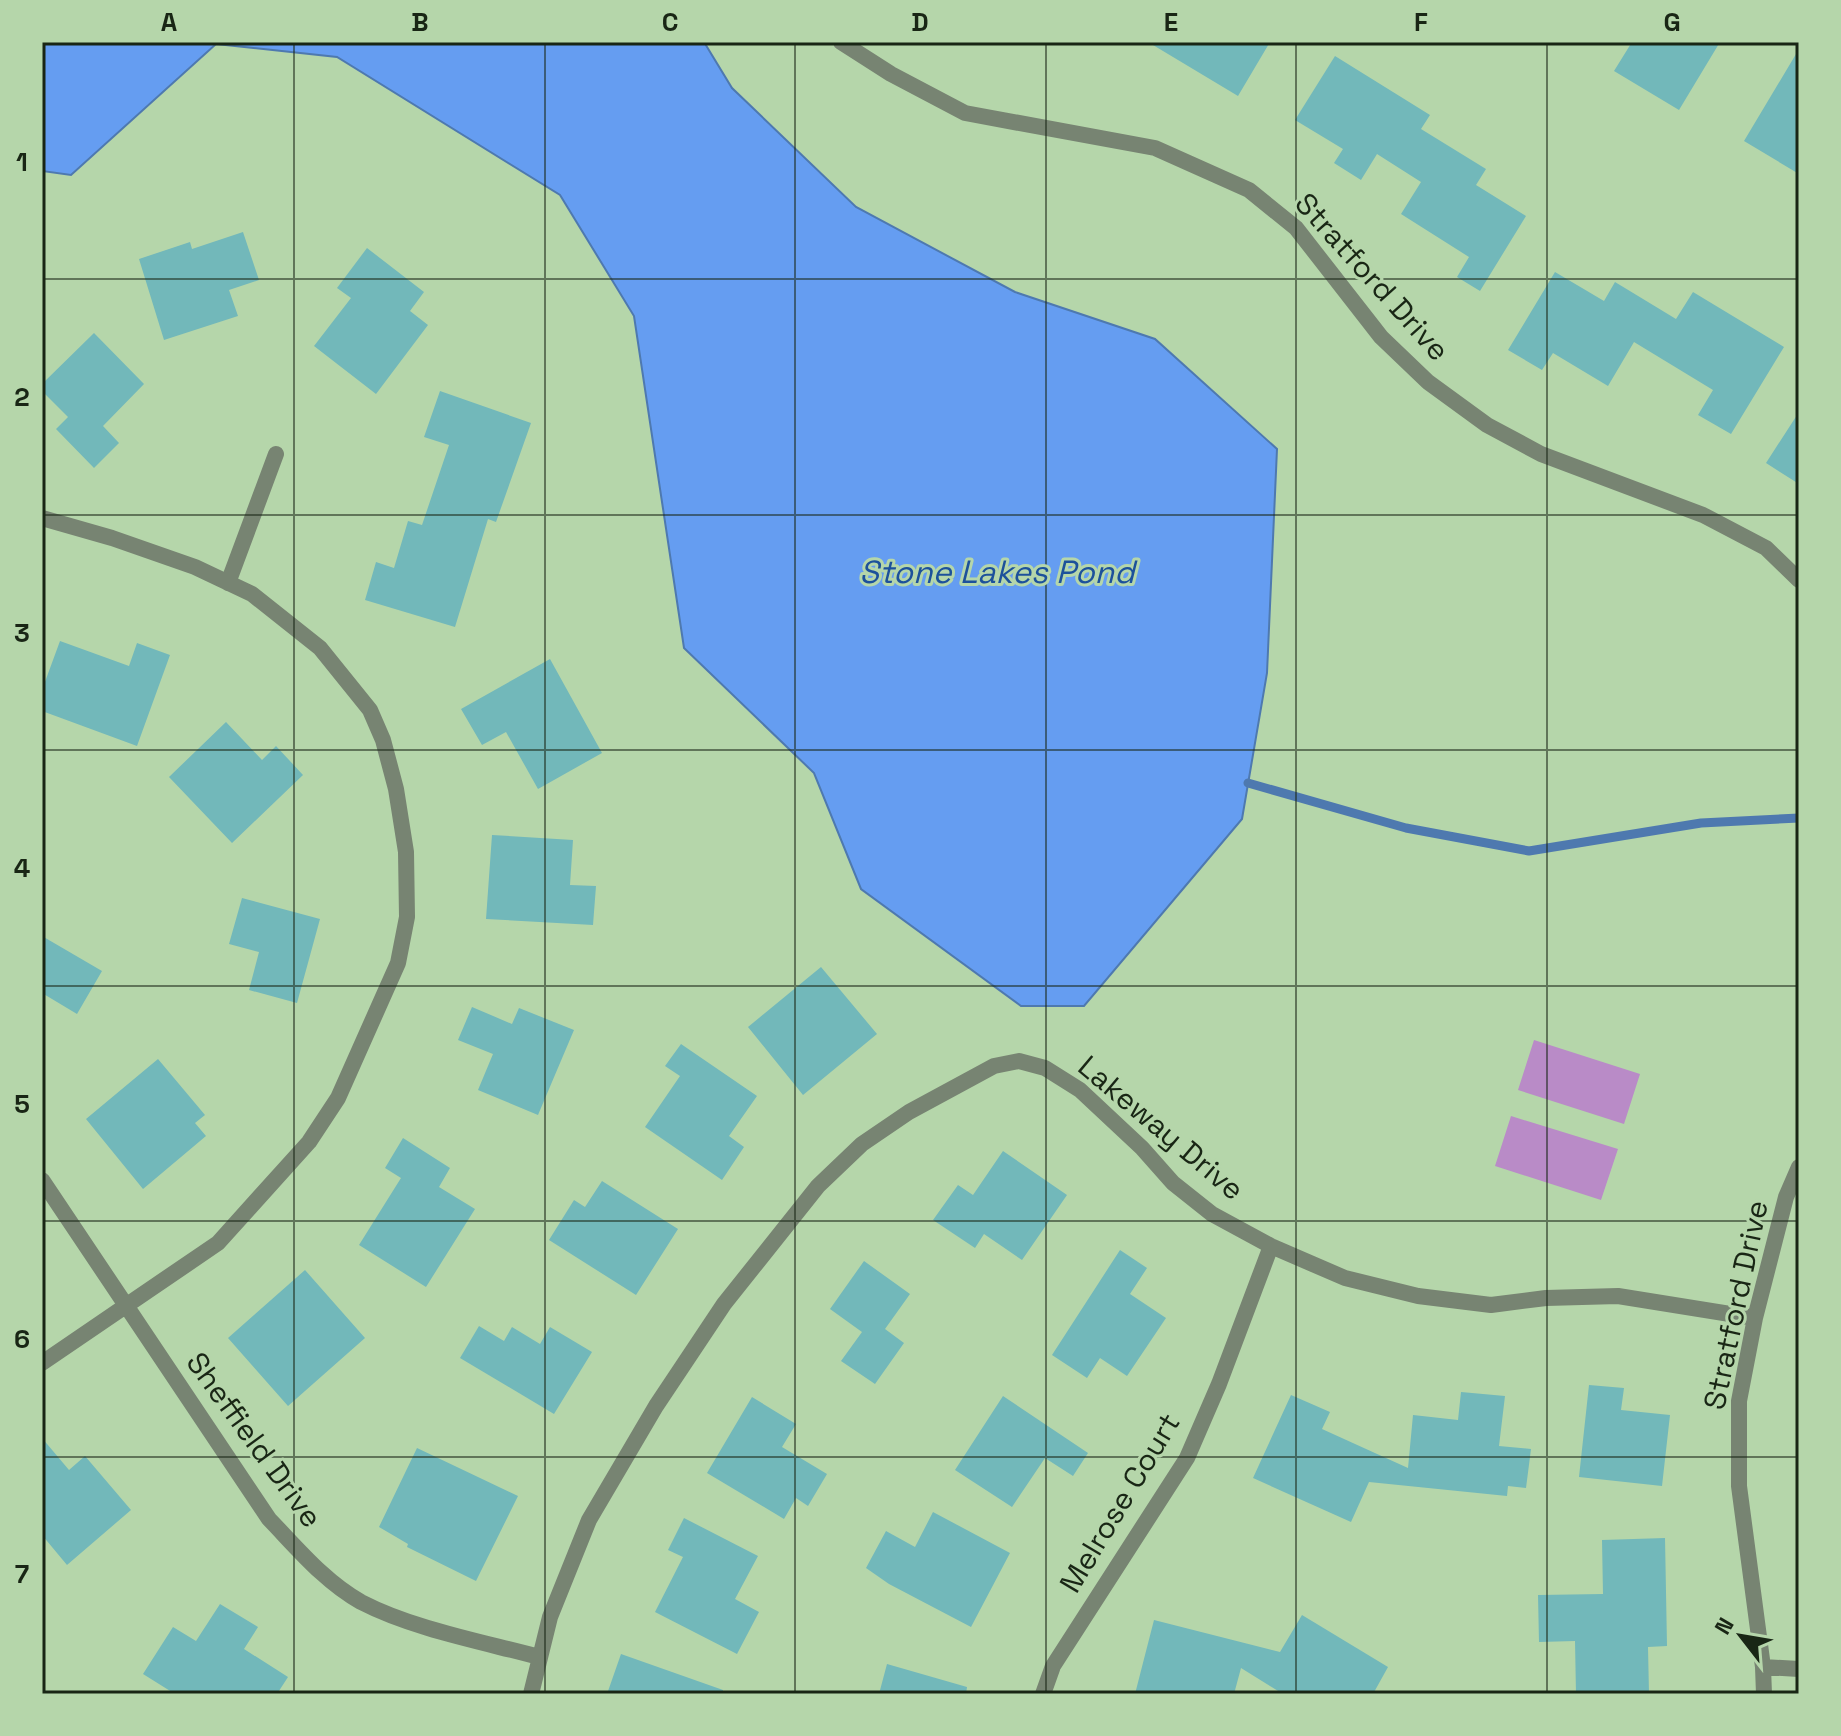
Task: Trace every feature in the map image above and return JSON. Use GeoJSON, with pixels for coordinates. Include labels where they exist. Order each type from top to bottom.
{"type":"FeatureCollection","features":[{"type":"Feature","properties":{"kind":"street","name":"Stratford Drive"},"geometry":{"type":"LineString","coordinates":[[841,42],[891,74],[965,113],[1155,148],[1249,190],[1296,228],[1391,346],[1428,382],[1487,425],[1541,454],[1703,515],[1766,548],[1799,580]]}},
{"type":"Feature","properties":{"kind":"street"},"geometry":{"type":"LineString","coordinates":[[228,583],[276,454]]}},
{"type":"Feature","properties":{"kind":"street"},"geometry":{"type":"LineString","coordinates":[[42,518],[195,567],[252,594],[320,648],[370,710],[383,740],[396,789],[406,852],[407,917],[398,963],[338,1098],[309,1142],[218,1243],[42,1363]]}},
{"type":"Feature","properties":{"kind":"street","name":"Lakeway Drive"},"geometry":{"type":"LineString","coordinates":[[531,1694],[550,1617],[589,1520],[656,1406],[724,1304],[818,1186],[862,1144],[909,1112],[994,1066],[1019,1061],[1045,1068],[1080,1090],[1142,1148],[1173,1183],[1212,1214],[1271,1246],[1345,1278],[1418,1296],[1491,1305],[1546,1298],[1618,1296],[1755,1318]]}},
{"type":"Feature","properties":{"kind":"street","name":"Stratford Drive"},"geometry":{"type":"LineString","coordinates":[[1764,1694],[1739,1486],[1739,1401],[1755,1318],[1786,1197],[1799,1167]]}},
{"type":"Feature","properties":{"kind":"street","name":"Sheffield Drive"},"geometry":{"type":"LineString","coordinates":[[42,1180],[269,1519],[313,1566],[361,1601],[428,1627],[539,1657]]}},
{"type":"Feature","properties":{"kind":"street","name":"Melrose Court"},"geometry":{"type":"LineString","coordinates":[[1043,1694],[1053,1666],[1187,1458],[1219,1384],[1271,1246]]}},
{"type":"Feature","properties":{"kind":"street"},"geometry":{"type":"LineString","coordinates":[[1763,1667],[1799,1669]]}},
{"type":"Feature","properties":{"kind":"shaded area"},"geometry":{"type":"Polygon","coordinates":[[[1534,1040],[1640,1074],[1624,1124],[1518,1090],[1534,1040]]]}},
{"type":"Feature","properties":{"kind":"shaded area"},"geometry":{"type":"Polygon","coordinates":[[[1511,1116],[1618,1149],[1601,1200],[1495,1166],[1511,1116]]]}},
{"type":"Feature","properties":{"kind":"water","name":"Stone Lakes Pond"},"geometry":{"type":"Polygon","coordinates":[[[42,42],[704,42],[732,88],[856,207],[1015,292],[1155,339],[1277,449],[1267,673],[1242,819],[1084,1006],[1021,1006],[861,889],[814,773],[684,648],[634,316],[560,195],[337,57],[216,44],[71,175],[42,171],[42,42]]]}},
{"type":"Feature","properties":{"kind":"building"},"geometry":{"type":"Polygon","coordinates":[[[1148,42],[1270,42],[1238,96],[1148,42]]]}},
{"type":"Feature","properties":{"kind":"building"},"geometry":{"type":"Polygon","coordinates":[[[1632,42],[1720,42],[1679,110],[1614,71],[1632,42]]]}},
{"type":"Feature","properties":{"kind":"building"},"geometry":{"type":"Polygon","coordinates":[[[1799,49],[1799,174],[1744,141],[1799,49]]]}},
{"type":"Feature","properties":{"kind":"building"},"geometry":{"type":"Polygon","coordinates":[[[1335,56],[1430,115],[1421,129],[1486,169],[1476,185],[1526,216],[1480,291],[1457,277],[1469,257],[1401,214],[1421,182],[1377,154],[1361,180],[1334,163],[1343,149],[1295,120],[1335,56]]]}},
{"type":"Feature","properties":{"kind":"building"},"geometry":{"type":"Polygon","coordinates":[[[243,232],[259,280],[229,290],[238,316],[164,340],[139,259],[190,242],[192,249],[243,232]]]}},
{"type":"Feature","properties":{"kind":"building"},"geometry":{"type":"Polygon","coordinates":[[[367,248],[424,292],[410,311],[428,325],[376,394],[314,346],[351,298],[337,288],[367,248]]]}},
{"type":"Feature","properties":{"kind":"building"},"geometry":{"type":"Polygon","coordinates":[[[1555,272],[1604,301],[1615,282],[1676,319],[1693,292],[1784,347],[1731,434],[1698,415],[1713,390],[1634,342],[1608,386],[1553,353],[1542,370],[1508,350],[1555,272]]]}},
{"type":"Feature","properties":{"kind":"building"},"geometry":{"type":"Polygon","coordinates":[[[94,333],[144,384],[103,426],[119,443],[94,468],[56,429],[68,417],[42,391],[42,384],[94,333]]]}},
{"type":"Feature","properties":{"kind":"building"},"geometry":{"type":"Polygon","coordinates":[[[440,391],[531,423],[496,522],[488,519],[455,627],[365,600],[376,562],[394,568],[408,521],[422,525],[449,445],[424,437],[440,391]]]}},
{"type":"Feature","properties":{"kind":"building"},"geometry":{"type":"Polygon","coordinates":[[[1799,412],[1799,484],[1766,463],[1799,412]]]}},
{"type":"Feature","properties":{"kind":"building"},"geometry":{"type":"Polygon","coordinates":[[[60,641],[129,666],[137,643],[170,655],[137,746],[42,711],[42,690],[60,641]]]}},
{"type":"Feature","properties":{"kind":"building"},"geometry":{"type":"Polygon","coordinates":[[[550,659],[602,753],[538,789],[506,732],[482,745],[461,709],[550,659]]]}},
{"type":"Feature","properties":{"kind":"building"},"geometry":{"type":"Polygon","coordinates":[[[226,722],[262,760],[276,746],[303,775],[232,843],[169,777],[226,722]]]}},
{"type":"Feature","properties":{"kind":"building"},"geometry":{"type":"Polygon","coordinates":[[[492,835],[573,840],[570,885],[596,886],[593,925],[486,919],[492,835]]]}},
{"type":"Feature","properties":{"kind":"building"},"geometry":{"type":"Polygon","coordinates":[[[242,898],[320,919],[297,1003],[249,990],[259,952],[229,944],[242,898]]]}},
{"type":"Feature","properties":{"kind":"building"},"geometry":{"type":"Polygon","coordinates":[[[42,936],[102,971],[77,1014],[42,993],[42,936]]]}},
{"type":"Feature","properties":{"kind":"building"},"geometry":{"type":"Polygon","coordinates":[[[821,967],[877,1034],[803,1095],[748,1027],[821,967]]]}},
{"type":"Feature","properties":{"kind":"building"},"geometry":{"type":"Polygon","coordinates":[[[472,1007],[512,1024],[519,1008],[574,1030],[538,1115],[478,1090],[493,1054],[458,1040],[472,1007]]]}},
{"type":"Feature","properties":{"kind":"building"},"geometry":{"type":"Polygon","coordinates":[[[681,1044],[757,1096],[729,1136],[744,1147],[722,1180],[645,1127],[680,1076],[665,1066],[681,1044]]]}},
{"type":"Feature","properties":{"kind":"building"},"geometry":{"type":"Polygon","coordinates":[[[158,1059],[205,1115],[195,1123],[206,1136],[143,1189],[86,1119],[158,1059]]]}},
{"type":"Feature","properties":{"kind":"building"},"geometry":{"type":"Polygon","coordinates":[[[403,1138],[450,1168],[439,1187],[475,1209],[426,1287],[359,1245],[401,1178],[385,1168],[403,1138]]]}},
{"type":"Feature","properties":{"kind":"building"},"geometry":{"type":"Polygon","coordinates":[[[1003,1151],[1067,1195],[1022,1260],[984,1234],[975,1248],[933,1220],[958,1185],[973,1195],[1003,1151]]]}},
{"type":"Feature","properties":{"kind":"building"},"geometry":{"type":"Polygon","coordinates":[[[602,1181],[678,1229],[636,1295],[549,1240],[574,1200],[585,1207],[602,1181]]]}},
{"type":"Feature","properties":{"kind":"building"},"geometry":{"type":"Polygon","coordinates":[[[1120,1250],[1147,1268],[1130,1294],[1166,1318],[1127,1376],[1100,1358],[1087,1378],[1052,1355],[1120,1250]]]}},
{"type":"Feature","properties":{"kind":"building"},"geometry":{"type":"Polygon","coordinates":[[[864,1261],[910,1294],[885,1329],[904,1343],[875,1384],[841,1361],[862,1332],[830,1309],[864,1261]]]}},
{"type":"Feature","properties":{"kind":"building"},"geometry":{"type":"Polygon","coordinates":[[[305,1270],[365,1338],[288,1406],[228,1338],[305,1270]]]}},
{"type":"Feature","properties":{"kind":"building"},"geometry":{"type":"Polygon","coordinates":[[[479,1326],[504,1341],[512,1327],[540,1344],[550,1327],[592,1352],[554,1414],[460,1358],[479,1326]]]}},
{"type":"Feature","properties":{"kind":"building"},"geometry":{"type":"Polygon","coordinates":[[[1589,1385],[1624,1388],[1621,1410],[1670,1415],[1662,1486],[1579,1477],[1589,1385]]]}},
{"type":"Feature","properties":{"kind":"building"},"geometry":{"type":"Polygon","coordinates":[[[1461,1392],[1505,1396],[1499,1446],[1531,1449],[1526,1488],[1508,1486],[1507,1496],[1369,1482],[1351,1522],[1253,1478],[1291,1395],[1330,1412],[1322,1429],[1408,1468],[1413,1415],[1458,1420],[1461,1392]]]}},
{"type":"Feature","properties":{"kind":"building"},"geometry":{"type":"Polygon","coordinates":[[[1003,1396],[1088,1453],[1073,1476],[1045,1458],[1012,1507],[955,1470],[1003,1396]]]}},
{"type":"Feature","properties":{"kind":"building"},"geometry":{"type":"Polygon","coordinates":[[[752,1397],[796,1424],[782,1447],[827,1474],[808,1506],[796,1498],[784,1519],[707,1473],[752,1397]]]}},
{"type":"Feature","properties":{"kind":"building"},"geometry":{"type":"Polygon","coordinates":[[[42,1438],[69,1470],[85,1456],[131,1510],[67,1565],[42,1535],[42,1438]]]}},
{"type":"Feature","properties":{"kind":"building"},"geometry":{"type":"Polygon","coordinates":[[[417,1448],[518,1496],[476,1581],[407,1547],[408,1544],[379,1527],[417,1448]]]}},
{"type":"Feature","properties":{"kind":"building"},"geometry":{"type":"Polygon","coordinates":[[[933,1512],[1010,1553],[971,1627],[889,1584],[866,1568],[886,1531],[915,1547],[933,1512]]]}},
{"type":"Feature","properties":{"kind":"building"},"geometry":{"type":"Polygon","coordinates":[[[684,1518],[758,1556],[735,1599],[759,1612],[737,1654],[655,1612],[683,1557],[668,1550],[684,1518]]]}},
{"type":"Feature","properties":{"kind":"building"},"geometry":{"type":"Polygon","coordinates":[[[1665,1538],[1667,1646],[1648,1647],[1649,1694],[1576,1694],[1575,1641],[1539,1642],[1538,1595],[1603,1594],[1602,1540],[1665,1538]]]}},
{"type":"Feature","properties":{"kind":"building"},"geometry":{"type":"Polygon","coordinates":[[[220,1604],[258,1627],[244,1649],[288,1677],[277,1694],[175,1694],[143,1674],[173,1627],[196,1641],[220,1604]]]}},
{"type":"Feature","properties":{"kind":"building"},"geometry":{"type":"Polygon","coordinates":[[[1302,1615],[1388,1667],[1373,1694],[1283,1694],[1241,1668],[1234,1694],[1135,1694],[1154,1620],[1280,1652],[1302,1615]]]}},
{"type":"Feature","properties":{"kind":"building"},"geometry":{"type":"Polygon","coordinates":[[[621,1654],[723,1690],[723,1694],[607,1694],[621,1654]]]}},
{"type":"Feature","properties":{"kind":"building"},"geometry":{"type":"Polygon","coordinates":[[[887,1664],[967,1687],[966,1694],[879,1694],[887,1664]]]}},
{"type":"Feature","properties":{"kind":"waterway"},"geometry":{"type":"LineString","coordinates":[[1248,783],[1406,828],[1529,851],[1701,823],[1799,818]]}}]}
